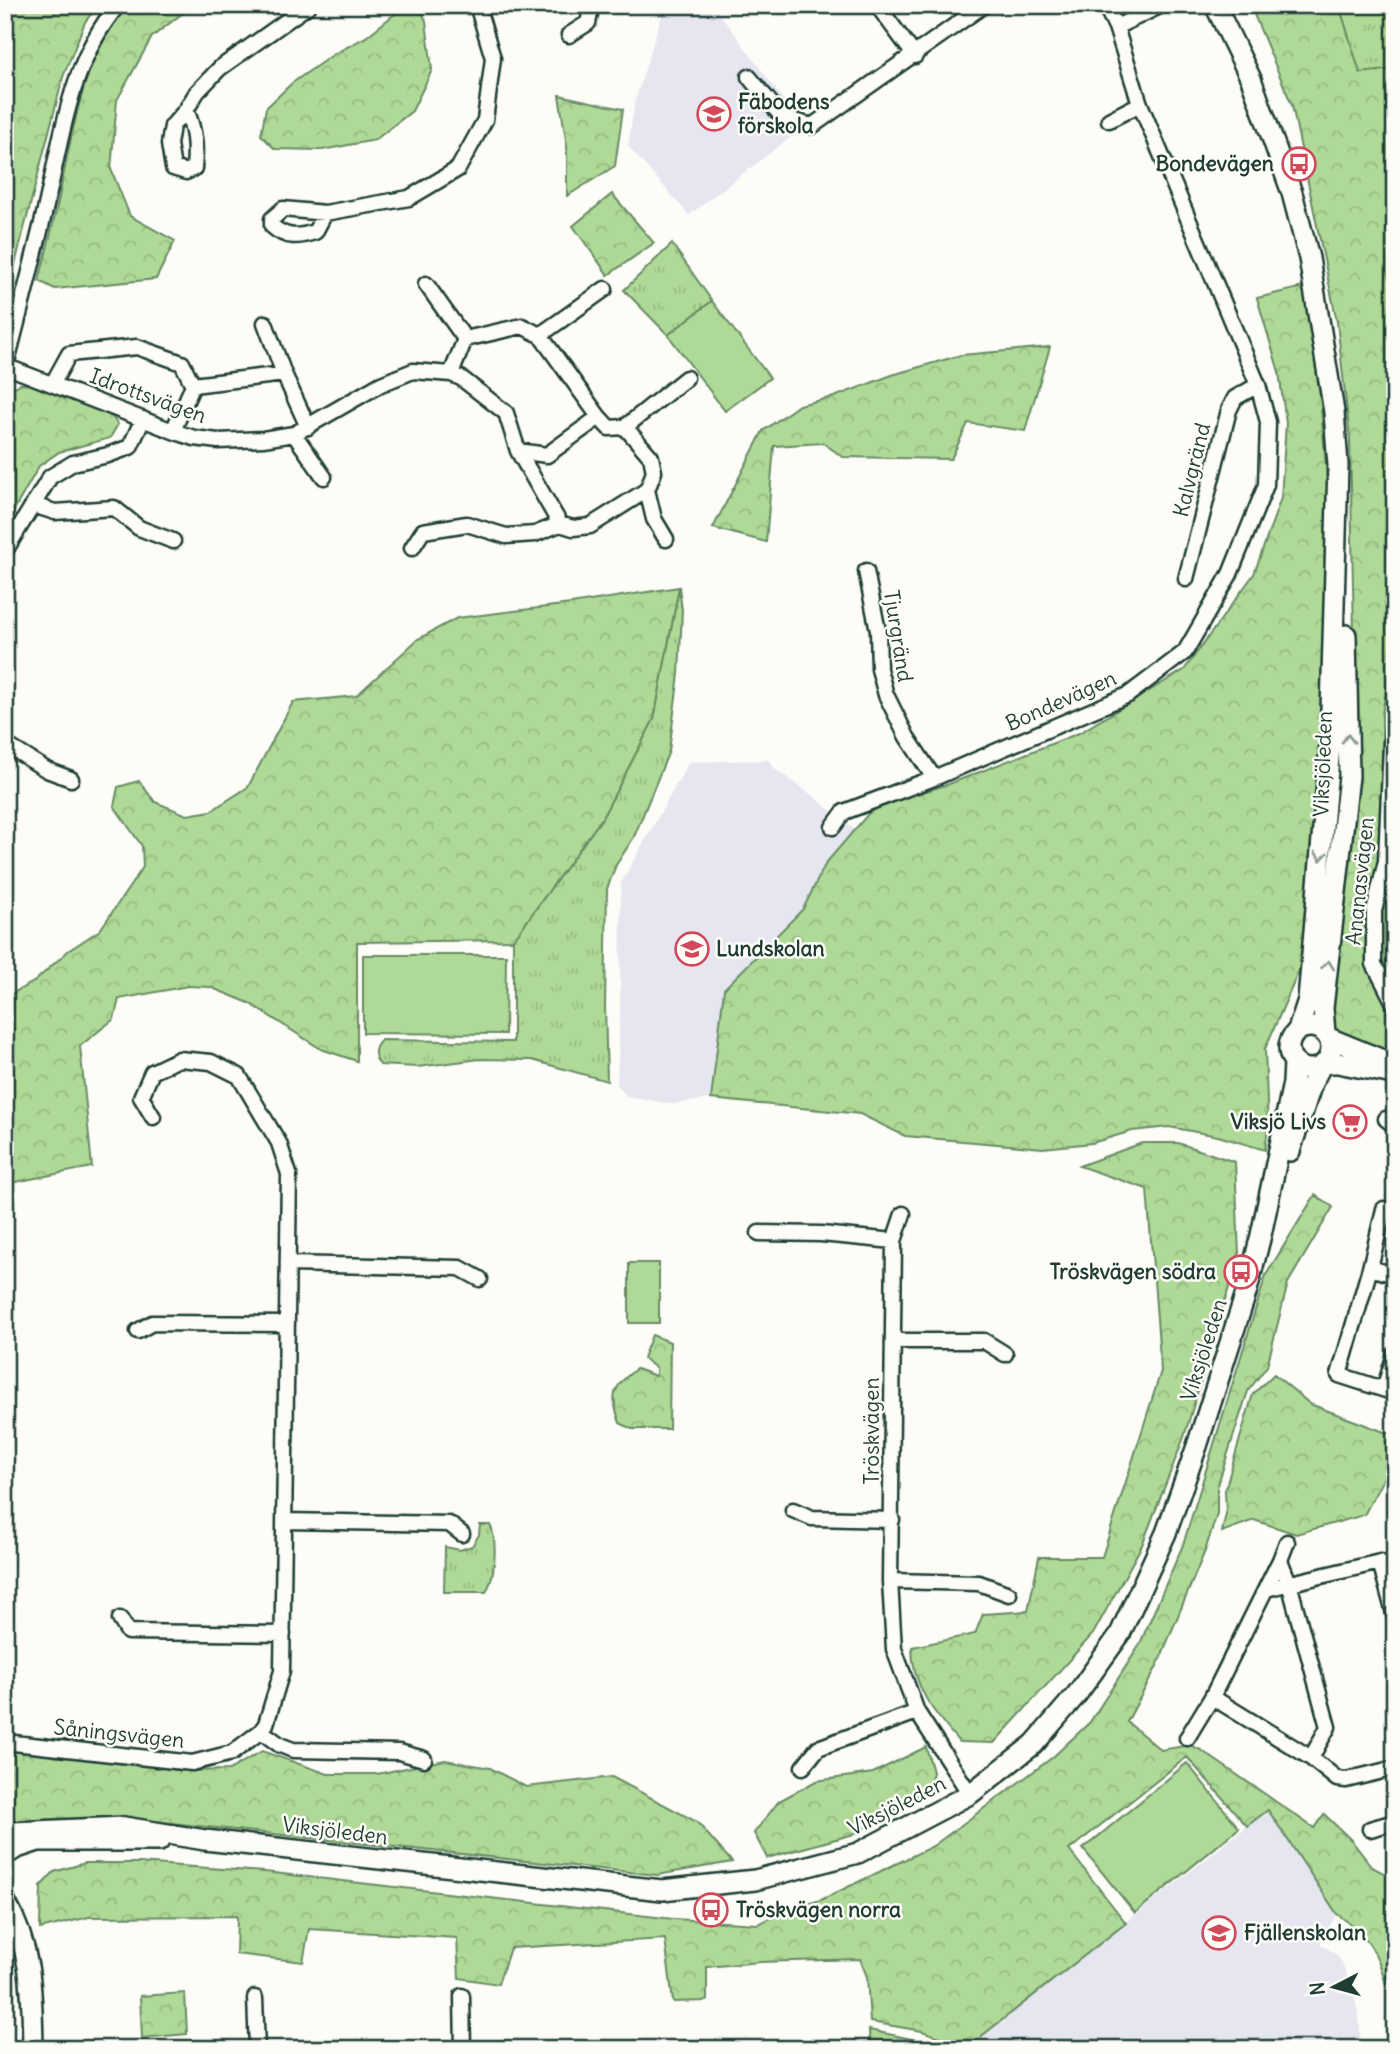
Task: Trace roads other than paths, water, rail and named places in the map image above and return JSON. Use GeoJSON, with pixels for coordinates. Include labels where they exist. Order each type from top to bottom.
{"type":"FeatureCollection","features":[{"type":"Feature","properties":{"kind":"main road","name":"Viksjöleden"},"geometry":{"type":"LineString","coordinates":[[1215,5],[1251,79],[1292,193],[1309,258],[1334,412],[1345,609],[1349,776],[1323,1008],[1327,1036]]}},
{"type":"Feature","properties":{"kind":"main road","name":"Viksjöleden"},"geometry":{"type":"LineString","coordinates":[[1298,1030],[1308,1000],[1331,746],[1338,495]]}},
{"type":"Feature","properties":{"kind":"main road"},"geometry":{"type":"LineString","coordinates":[[1395,1065],[1312,1027],[1298,1030],[1288,1049],[1294,1062],[1307,1069],[1338,1063],[1395,1073]]}},
{"type":"Feature","properties":{"kind":"main road"},"geometry":{"type":"LineString","coordinates":[[1323,1065],[1331,1052],[1327,1036]]}},
{"type":"Feature","properties":{"kind":"main road","name":"Viksjöleden"},"geometry":{"type":"LineString","coordinates":[[5,1830],[13,1832],[124,1827],[205,1840],[662,1890],[755,1880],[858,1853],[970,1794],[1034,1744],[1077,1694],[1120,1634],[1166,1533],[1247,1290],[1293,1083],[1294,1062]]}},
{"type":"Feature","properties":{"kind":"main road","name":"Viksjöleden"},"geometry":{"type":"LineString","coordinates":[[1261,1235],[1312,1083],[1323,1065]]}},
{"type":"Feature","properties":{"kind":"main road","name":"Viksjöleden"},"geometry":{"type":"LineString","coordinates":[[5,1855],[17,1848],[38,1842],[205,1840]]}},
{"type":"Feature","properties":{"kind":"main road"},"geometry":{"type":"LineString","coordinates":[[5,1901],[23,1942],[31,1977],[33,2049]]}},
{"type":"Feature","properties":{"kind":"main road"},"geometry":{"type":"LineString","coordinates":[[5,1923],[23,1942]]}},
{"type":"Feature","properties":{"kind":"street"},"geometry":{"type":"LineString","coordinates":[[6,366],[70,96],[94,38],[118,5]]}},
{"type":"Feature","properties":{"kind":"street"},"geometry":{"type":"LineString","coordinates":[[187,110],[197,92],[220,68],[309,5]]}},
{"type":"Feature","properties":{"kind":"street"},"geometry":{"type":"LineString","coordinates":[[325,213],[409,198],[458,169],[485,120],[493,58],[477,5]]}},
{"type":"Feature","properties":{"kind":"street"},"geometry":{"type":"LineString","coordinates":[[569,35],[588,23],[592,5]]}},
{"type":"Feature","properties":{"kind":"street"},"geometry":{"type":"LineString","coordinates":[[877,5],[915,56]]}},
{"type":"Feature","properties":{"kind":"street"},"geometry":{"type":"LineString","coordinates":[[749,77],[783,118],[812,126],[984,5]]}},
{"type":"Feature","properties":{"kind":"street","name":"Bondevägen"},"geometry":{"type":"LineString","coordinates":[[833,827],[844,812],[934,778],[1128,695],[1185,652],[1230,574],[1266,485],[1268,422],[1258,385],[1140,104],[1116,27],[1105,5]]}},
{"type":"Feature","properties":{"kind":"street"},"geometry":{"type":"LineString","coordinates":[[1116,27],[1162,5]]}},
{"type":"Feature","properties":{"kind":"street"},"geometry":{"type":"LineString","coordinates":[[1109,120],[1140,104]]}},
{"type":"Feature","properties":{"kind":"street"},"geometry":{"type":"LineString","coordinates":[[426,284],[465,339]]}},
{"type":"Feature","properties":{"kind":"street"},"geometry":{"type":"LineString","coordinates":[[540,335],[605,289]]}},
{"type":"Feature","properties":{"kind":"street"},"geometry":{"type":"LineString","coordinates":[[265,323],[308,427]]}},
{"type":"Feature","properties":{"kind":"street"},"geometry":{"type":"LineString","coordinates":[[465,339],[522,326],[540,335],[608,428],[625,427],[686,378]]}},
{"type":"Feature","properties":{"kind":"street"},"geometry":{"type":"LineString","coordinates":[[451,374],[465,339]]}},
{"type":"Feature","properties":{"kind":"street"},"geometry":{"type":"LineString","coordinates":[[53,383],[69,355],[138,347],[182,363],[192,385],[173,431]]}},
{"type":"Feature","properties":{"kind":"street","name":"Idrottsvägen"},"geometry":{"type":"LineString","coordinates":[[6,366],[173,431],[194,438],[218,441],[263,439],[294,434],[381,384],[413,371],[451,374],[461,378],[506,413],[519,451],[560,524]]}},
{"type":"Feature","properties":{"kind":"street"},"geometry":{"type":"LineString","coordinates":[[192,385],[285,374]]}},
{"type":"Feature","properties":{"kind":"street","name":"Kalvgränd"},"geometry":{"type":"LineString","coordinates":[[1186,579],[1229,410],[1235,398],[1258,385]]}},
{"type":"Feature","properties":{"kind":"street"},"geometry":{"type":"LineString","coordinates":[[519,451],[547,455],[599,418]]}},
{"type":"Feature","properties":{"kind":"street"},"geometry":{"type":"LineString","coordinates":[[5,551],[50,477],[73,463],[108,456],[130,447],[143,419]]}},
{"type":"Feature","properties":{"kind":"street"},"geometry":{"type":"LineString","coordinates":[[625,427],[651,457],[654,472],[648,490],[654,520],[666,539]]}},
{"type":"Feature","properties":{"kind":"street"},"geometry":{"type":"LineString","coordinates":[[294,434],[324,477]]}},
{"type":"Feature","properties":{"kind":"street"},"geometry":{"type":"LineString","coordinates":[[412,548],[423,531],[467,524],[506,536],[535,534],[560,524],[573,528],[590,526],[648,490]]}},
{"type":"Feature","properties":{"kind":"street"},"geometry":{"type":"LineString","coordinates":[[33,505],[55,512],[114,508],[139,528],[173,541]]}},
{"type":"Feature","properties":{"kind":"street","name":"Tjurgränd"},"geometry":{"type":"LineString","coordinates":[[866,571],[878,631],[879,669],[886,695],[907,737],[934,778]]}},
{"type":"Feature","properties":{"kind":"street","name":"Ananasvägen"},"geometry":{"type":"LineString","coordinates":[[1395,713],[1391,862],[1374,911],[1374,964],[1395,1005]]}},
{"type":"Feature","properties":{"kind":"street"},"geometry":{"type":"LineString","coordinates":[[5,744],[47,770],[71,779]]}},
{"type":"Feature","properties":{"kind":"street"},"geometry":{"type":"LineString","coordinates":[[153,1117],[141,1097],[152,1072],[179,1059],[211,1062],[239,1076],[279,1143],[289,1174],[282,1671],[266,1724],[261,1731],[280,1745],[293,1750],[400,1752],[424,1759]]}},
{"type":"Feature","properties":{"kind":"street"},"geometry":{"type":"LineString","coordinates":[[1384,1209],[1339,1375],[1390,1391],[1395,1354]]}},
{"type":"Feature","properties":{"kind":"street","name":"Tröskvägen"},"geometry":{"type":"LineString","coordinates":[[903,1214],[894,1241],[890,1581],[894,1649],[917,1712],[970,1794]]}},
{"type":"Feature","properties":{"kind":"street"},"geometry":{"type":"LineString","coordinates":[[759,1233],[821,1234],[894,1241]]}},
{"type":"Feature","properties":{"kind":"street"},"geometry":{"type":"LineString","coordinates":[[288,1264],[460,1268],[480,1279]]}},
{"type":"Feature","properties":{"kind":"street"},"geometry":{"type":"LineString","coordinates":[[1370,1268],[1395,1275]]}},
{"type":"Feature","properties":{"kind":"street"},"geometry":{"type":"LineString","coordinates":[[138,1331],[152,1322],[286,1324]]}},
{"type":"Feature","properties":{"kind":"street"},"geometry":{"type":"LineString","coordinates":[[893,1342],[984,1341],[1005,1354]]}},
{"type":"Feature","properties":{"kind":"street"},"geometry":{"type":"LineString","coordinates":[[793,1510],[812,1518],[892,1520]]}},
{"type":"Feature","properties":{"kind":"street"},"geometry":{"type":"LineString","coordinates":[[285,1521],[449,1524],[462,1534]]}},
{"type":"Feature","properties":{"kind":"street"},"geometry":{"type":"LineString","coordinates":[[1187,1738],[1212,1697],[1287,1542]]}},
{"type":"Feature","properties":{"kind":"street"},"geometry":{"type":"LineString","coordinates":[[1266,1589],[1387,1559],[1395,1617]]}},
{"type":"Feature","properties":{"kind":"street"},"geometry":{"type":"LineString","coordinates":[[1280,1560],[1289,1583],[1328,1727],[1311,1758]]}},
{"type":"Feature","properties":{"kind":"street"},"geometry":{"type":"LineString","coordinates":[[890,1581],[979,1583],[1009,1594]]}},
{"type":"Feature","properties":{"kind":"street"},"geometry":{"type":"LineString","coordinates":[[120,1619],[128,1632],[283,1634]]}},
{"type":"Feature","properties":{"kind":"street"},"geometry":{"type":"LineString","coordinates":[[1212,1697],[1311,1758],[1337,1779],[1346,1780],[1395,1768]]}},
{"type":"Feature","properties":{"kind":"street"},"geometry":{"type":"LineString","coordinates":[[803,1767],[818,1748],[917,1712]]}},
{"type":"Feature","properties":{"kind":"street","name":"Såningsvägen"},"geometry":{"type":"LineString","coordinates":[[5,1742],[191,1763],[232,1753],[261,1731]]}},
{"type":"Feature","properties":{"kind":"street"},"geometry":{"type":"LineString","coordinates":[[1370,1829],[1395,1822]]}},
{"type":"Feature","properties":{"kind":"street"},"geometry":{"type":"LineString","coordinates":[[462,1996],[463,2049]]}},
{"type":"Feature","properties":{"kind":"street"},"geometry":{"type":"LineString","coordinates":[[255,1998],[257,2049]]}},
{"type":"Feature","properties":{"kind":"place","name":"Fäbodens förskola"},"geometry":{"type":"Point","coordinates":[714,114]}},
{"type":"Feature","properties":{"kind":"place","name":"Bondevägen"},"geometry":{"type":"Point","coordinates":[1299,164]}},
{"type":"Feature","properties":{"kind":"place","name":"Lundskolan"},"geometry":{"type":"Point","coordinates":[692,949]}},
{"type":"Feature","properties":{"kind":"place","name":"Viksjö Livs"},"geometry":{"type":"Point","coordinates":[1350,1122]}},
{"type":"Feature","properties":{"kind":"place","name":"Tröskvägen södra"},"geometry":{"type":"Point","coordinates":[1241,1272]}},
{"type":"Feature","properties":{"kind":"place","name":"Tröskvägen norra"},"geometry":{"type":"Point","coordinates":[711,1910]}},
{"type":"Feature","properties":{"kind":"place","name":"Fjällenskolan"},"geometry":{"type":"Point","coordinates":[1219,1933]}}]}
